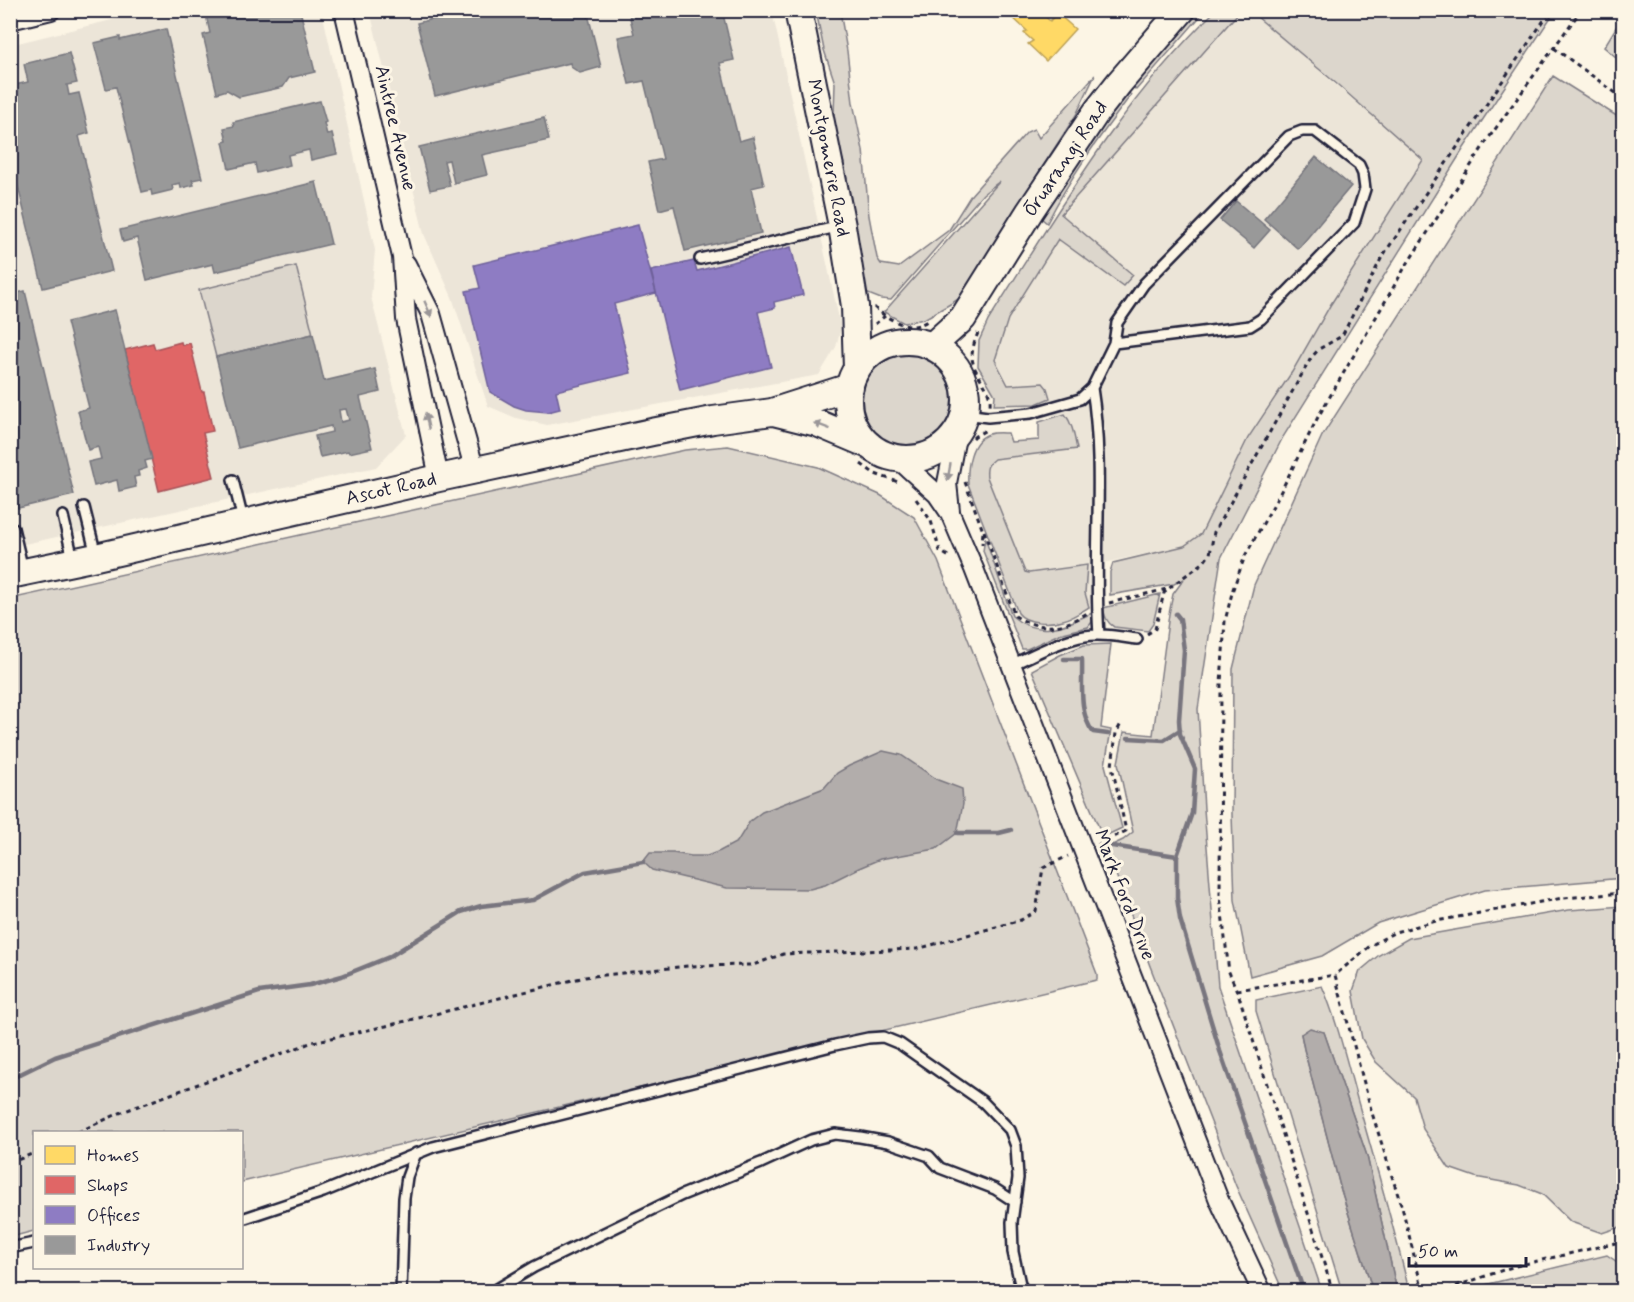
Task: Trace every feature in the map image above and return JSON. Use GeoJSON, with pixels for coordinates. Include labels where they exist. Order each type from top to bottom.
{"type":"FeatureCollection","features":[{"type":"Feature","properties":{"kind":"street"},"geometry":{"type":"LineString","coordinates":[[10,20],[51,10]]}},
{"type":"Feature","properties":{"kind":"street","name":"Aintree Avenue"},"geometry":{"type":"LineString","coordinates":[[344,10],[402,257],[406,319],[439,478]]}},
{"type":"Feature","properties":{"kind":"street","name":"Montgomerie Road"},"geometry":{"type":"LineString","coordinates":[[798,10],[842,226],[862,304],[849,409],[863,453]]}},
{"type":"Feature","properties":{"kind":"street","name":"Ōruarangi Road"},"geometry":{"type":"LineString","coordinates":[[932,346],[963,318],[1030,211],[1097,111],[1182,10]]}},
{"type":"Feature","properties":{"kind":"street","name":"Aintree Avenue"},"geometry":{"type":"LineString","coordinates":[[402,257],[431,314],[475,471]]}},
{"type":"Feature","properties":{"kind":"street","name":"Montgomerie Road"},"geometry":{"type":"LineString","coordinates":[[862,304],[883,333]]}},
{"type":"Feature","properties":{"kind":"street","name":"Ōruarangi Road"},"geometry":{"type":"LineString","coordinates":[[963,318],[960,340],[966,350]]}},
{"type":"Feature","properties":{"kind":"street"},"geometry":{"type":"LineString","coordinates":[[853,378],[883,333],[901,341],[932,346],[944,353],[966,350],[961,374],[966,401],[961,423],[946,444],[931,454],[914,458],[897,458]]}},
{"type":"Feature","properties":{"kind":"street","name":"Ascot Road"},"geometry":{"type":"LineString","coordinates":[[17,574],[439,478],[703,422],[772,412],[853,378]]}},
{"type":"Feature","properties":{"kind":"street","name":"Ascot Road"},"geometry":{"type":"LineString","coordinates":[[772,412],[818,423],[863,453],[882,453],[897,458]]}},
{"type":"Feature","properties":{"kind":"street","name":"Mark Ford Drive"},"geometry":{"type":"LineString","coordinates":[[950,513],[947,483],[961,423]]}},
{"type":"Feature","properties":{"kind":"street","name":"Mark Ford Drive"},"geometry":{"type":"LineString","coordinates":[[897,458],[937,494],[950,513],[974,569],[1219,1200],[1262,1292]]}},
{"type":"Feature","properties":{"kind":"lane"},"geometry":{"type":"LineString","coordinates":[[961,423],[988,417],[1031,413],[1080,399],[1092,388],[1114,343],[1117,323],[1144,284],[1289,136],[1302,131],[1315,131],[1359,165],[1365,189],[1354,223],[1261,319],[1250,326],[1114,343]]}},
{"type":"Feature","properties":{"kind":"lane"},"geometry":{"type":"LineString","coordinates":[[700,259],[842,226]]}},
{"type":"Feature","properties":{"kind":"lane"},"geometry":{"type":"LineString","coordinates":[[1092,388],[1098,452],[1097,607],[1099,635]]}},
{"type":"Feature","properties":{"kind":"lane"},"geometry":{"type":"LineString","coordinates":[[233,480],[244,523]]}},
{"type":"Feature","properties":{"kind":"lane"},"geometry":{"type":"LineString","coordinates":[[84,507],[85,559]]}},
{"type":"Feature","properties":{"kind":"lane"},"geometry":{"type":"LineString","coordinates":[[63,516],[85,559]]}},
{"type":"Feature","properties":{"kind":"lane"},"geometry":{"type":"LineString","coordinates":[[13,528],[17,574]]}},
{"type":"Feature","properties":{"kind":"lane"},"geometry":{"type":"LineString","coordinates":[[1011,665],[1071,639],[1086,635],[1137,639]]}},
{"type":"Feature","properties":{"kind":"lane"},"geometry":{"type":"LineString","coordinates":[[243,1219],[323,1192],[433,1147],[734,1070],[868,1038],[884,1037],[900,1044],[983,1102],[1010,1130],[1016,1146],[1018,1178],[1012,1222],[1013,1252],[1024,1292]]}},
{"type":"Feature","properties":{"kind":"lane"},"geometry":{"type":"LineString","coordinates":[[492,1292],[534,1267],[682,1195],[811,1140],[835,1134],[888,1142],[929,1156],[940,1168],[995,1189],[1015,1202]]}},
{"type":"Feature","properties":{"kind":"lane"},"geometry":{"type":"LineString","coordinates":[[401,1292],[404,1198],[407,1177],[416,1153]]}},
{"type":"Feature","properties":{"kind":"lane"},"geometry":{"type":"LineString","coordinates":[[10,1248],[33,1243]]}},
{"type":"Feature","properties":{"kind":"path"},"geometry":{"type":"LineString","coordinates":[[1137,639],[1155,629],[1164,594],[1203,563],[1210,554],[1214,532],[1311,358],[1319,349],[1342,336],[1382,257],[1551,10]]}},
{"type":"Feature","properties":{"kind":"path"},"geometry":{"type":"LineString","coordinates":[[1333,1292],[1237,990],[1229,972],[1220,896],[1221,683],[1225,621],[1245,556],[1318,417],[1404,269],[1488,139],[1581,10]]}},
{"type":"Feature","properties":{"kind":"path"},"geometry":{"type":"LineString","coordinates":[[1554,48],[1623,99]]}},
{"type":"Feature","properties":{"kind":"path"},"geometry":{"type":"LineString","coordinates":[[862,304],[908,326]]}},
{"type":"Feature","properties":{"kind":"path"},"geometry":{"type":"LineString","coordinates":[[883,333],[885,316]]}},
{"type":"Feature","properties":{"kind":"path"},"geometry":{"type":"LineString","coordinates":[[863,453],[875,474],[902,485]]}},
{"type":"Feature","properties":{"kind":"path"},"geometry":{"type":"LineString","coordinates":[[914,496],[931,521],[940,551]]}},
{"type":"Feature","properties":{"kind":"path"},"geometry":{"type":"LineString","coordinates":[[983,531],[1015,616],[1025,622]]}},
{"type":"Feature","properties":{"kind":"path"},"geometry":{"type":"LineString","coordinates":[[1098,845],[1126,831],[1112,766],[1116,733],[1121,724]]}},
{"type":"Feature","properties":{"kind":"path"},"geometry":{"type":"LineString","coordinates":[[80,1131],[122,1112],[313,1042],[585,977],[688,966],[753,965],[783,954],[917,949],[1021,920],[1036,911],[1043,868],[1069,856]]}},
{"type":"Feature","properties":{"kind":"path"},"geometry":{"type":"LineString","coordinates":[[1237,990],[1335,975],[1370,946],[1395,932],[1436,921],[1563,898],[1623,893]]}},
{"type":"Feature","properties":{"kind":"path"},"geometry":{"type":"LineString","coordinates":[[1335,975],[1372,1113],[1403,1211],[1423,1292]]}},
{"type":"Feature","properties":{"kind":"path"},"geometry":{"type":"LineString","coordinates":[[10,1163],[33,1153]]}},
{"type":"Feature","properties":{"kind":"path"},"geometry":{"type":"LineString","coordinates":[[1439,1292],[1512,1267],[1623,1240]]}},
{"type":"Feature","properties":{"kind":"shaded area"},"geometry":{"type":"Polygon","coordinates":[[[148,11],[322,11],[375,250],[371,297],[406,435],[376,467],[11,547],[10,45],[148,11]]]}},
{"type":"Feature","properties":{"kind":"shaded area"},"geometry":{"type":"Polygon","coordinates":[[[370,11],[772,11],[841,328],[836,347],[819,375],[547,425],[516,418],[488,406],[452,297],[424,234],[370,11]]]}},
{"type":"Feature","properties":{"kind":"shaded area"},"geometry":{"type":"Polygon","coordinates":[[[816,11],[840,11],[853,103],[863,150],[869,216],[877,258],[881,264],[899,267],[949,230],[971,195],[1027,132],[1034,129],[1039,138],[1095,75],[1076,115],[1023,197],[968,293],[924,319],[904,323],[884,312],[1000,181],[983,194],[891,300],[863,292],[854,250],[852,204],[843,160],[835,145],[829,117],[834,115],[835,83],[824,50],[816,11]]]}},
{"type":"Feature","properties":{"kind":"shaded area"},"geometry":{"type":"Polygon","coordinates":[[[1199,11],[1205,11],[1136,90],[1132,86],[1199,11]]]}},
{"type":"Feature","properties":{"kind":"shaded area"},"geometry":{"type":"Polygon","coordinates":[[[1215,11],[1240,11],[1061,214],[1133,275],[1123,286],[1058,239],[1008,319],[995,360],[1008,385],[1043,383],[1050,398],[1036,404],[994,405],[995,395],[978,366],[979,341],[988,321],[1092,159],[1120,120],[1181,45],[1215,11]]]}},
{"type":"Feature","properties":{"kind":"shaded area"},"geometry":{"type":"Polygon","coordinates":[[[1220,11],[1250,11],[1423,160],[1331,304],[1292,372],[1248,438],[1201,534],[1184,546],[1103,563],[1102,601],[1033,614],[979,479],[982,455],[1064,442],[1042,389],[1005,395],[987,361],[1002,321],[1058,239],[1064,214],[1220,11]]]}},
{"type":"Feature","properties":{"kind":"shaded area"},"geometry":{"type":"Polygon","coordinates":[[[1250,11],[1555,11],[1464,148],[1283,437],[1221,558],[1198,709],[1218,986],[1322,1291],[1283,1291],[1236,1186],[1106,848],[1133,832],[1118,763],[1124,732],[1153,735],[1169,614],[1173,594],[1184,579],[1174,584],[1110,595],[1110,572],[1113,563],[1184,546],[1201,534],[1248,438],[1292,372],[1331,304],[1423,160],[1250,11]]]}},
{"type":"Feature","properties":{"kind":"shaded area"},"geometry":{"type":"Polygon","coordinates":[[[1623,16],[1623,63],[1604,47],[1623,16]]]}},
{"type":"Feature","properties":{"kind":"shaded area"},"geometry":{"type":"Polygon","coordinates":[[[1553,76],[1623,120],[1623,878],[1485,890],[1378,923],[1322,956],[1250,976],[1235,900],[1232,815],[1233,669],[1254,585],[1322,436],[1553,76]]]}},
{"type":"Feature","properties":{"kind":"shaded area"},"geometry":{"type":"Polygon","coordinates":[[[1127,91],[1131,95],[1076,173],[1047,223],[1041,218],[1103,122],[1127,91]]]}},
{"type":"Feature","properties":{"kind":"shaded area"},"geometry":{"type":"Polygon","coordinates":[[[296,266],[313,334],[216,357],[199,290],[296,266]]]}},
{"type":"Feature","properties":{"kind":"shaded area"},"geometry":{"type":"Polygon","coordinates":[[[905,354],[923,357],[939,368],[950,384],[953,402],[950,420],[939,436],[923,447],[905,450],[887,447],[871,436],[860,420],[857,402],[860,384],[871,368],[887,357],[905,354]]]}},
{"type":"Feature","properties":{"kind":"shaded area"},"geometry":{"type":"Polygon","coordinates":[[[1065,414],[1072,426],[1077,449],[994,459],[987,469],[987,477],[1025,572],[1087,565],[1085,593],[1089,607],[1066,619],[1039,622],[1022,617],[1018,613],[968,484],[968,470],[974,448],[983,437],[991,433],[1008,433],[1011,442],[1039,440],[1039,422],[1065,414]]]}},
{"type":"Feature","properties":{"kind":"shaded area"},"geometry":{"type":"Polygon","coordinates":[[[728,446],[818,467],[880,495],[914,517],[938,561],[1097,974],[1097,980],[243,1182],[243,1131],[33,1131],[33,1231],[11,1237],[10,599],[685,450],[728,446]]]}},
{"type":"Feature","properties":{"kind":"shaded area"},"geometry":{"type":"Polygon","coordinates":[[[985,538],[1012,616],[1022,623],[1041,629],[1061,626],[1092,613],[1092,622],[1088,627],[1059,634],[1027,649],[1022,649],[983,551],[985,538]]]}},
{"type":"Feature","properties":{"kind":"shaded area"},"geometry":{"type":"Polygon","coordinates":[[[1160,594],[1153,624],[1148,631],[1114,627],[1106,619],[1103,608],[1160,594]]]}},
{"type":"Feature","properties":{"kind":"shaded area"},"geometry":{"type":"Polygon","coordinates":[[[1111,644],[1101,728],[1111,730],[1105,765],[1122,828],[1103,837],[1032,670],[1084,645],[1111,644]]]}},
{"type":"Feature","properties":{"kind":"shaded area"},"geometry":{"type":"Polygon","coordinates":[[[883,751],[901,755],[938,780],[962,789],[963,804],[957,833],[936,849],[880,859],[825,885],[810,889],[727,888],[652,870],[643,862],[650,853],[707,856],[720,851],[737,842],[750,821],[762,812],[824,788],[837,773],[883,751]]]}},
{"type":"Feature","properties":{"kind":"shaded area"},"geometry":{"type":"Polygon","coordinates":[[[1623,906],[1623,1226],[1602,1233],[1571,1222],[1542,1194],[1519,1185],[1475,1177],[1449,1168],[1423,1129],[1414,1097],[1376,1062],[1362,1039],[1353,991],[1360,971],[1379,955],[1409,938],[1569,910],[1623,906]]]}},
{"type":"Feature","properties":{"kind":"shaded area"},"geometry":{"type":"Polygon","coordinates":[[[1322,986],[1343,1047],[1409,1291],[1397,1291],[1367,1156],[1324,1032],[1301,1034],[1341,1190],[1373,1291],[1342,1291],[1256,1011],[1256,1000],[1322,986]]]}},
{"type":"Feature","properties":{"kind":"shaded area"},"geometry":{"type":"Polygon","coordinates":[[[1310,1028],[1324,1032],[1367,1156],[1397,1291],[1373,1291],[1341,1190],[1304,1049],[1301,1034],[1310,1028]]]}},
{"type":"Feature","properties":{"kind":"shaded area"},"geometry":{"type":"Polygon","coordinates":[[[1607,1255],[1623,1266],[1623,1291],[1460,1291],[1607,1255]]]}},
{"type":"Feature","properties":{"kind":"building: Homes"},"geometry":{"type":"Polygon","coordinates":[[[1012,10],[1038,10],[1050,21],[1057,13],[1075,29],[1046,61],[1028,44],[1033,41],[1024,33],[1027,31],[1009,14],[1012,10]]]}},
{"type":"Feature","properties":{"kind":"building: Shops"},"geometry":{"type":"Polygon","coordinates":[[[181,342],[182,345],[190,343],[202,392],[204,392],[213,431],[203,433],[214,477],[159,491],[125,350],[153,343],[155,349],[181,342]]]}},
{"type":"Feature","properties":{"kind":"building: Offices"},"geometry":{"type":"Polygon","coordinates":[[[638,225],[656,293],[614,304],[631,373],[556,391],[560,409],[548,412],[526,410],[514,406],[490,392],[466,291],[480,288],[474,265],[638,225]]]}},
{"type":"Feature","properties":{"kind":"building: Offices"},"geometry":{"type":"Polygon","coordinates":[[[791,247],[803,295],[774,302],[775,308],[758,312],[771,367],[680,390],[651,271],[694,261],[697,271],[791,247]]]}},
{"type":"Feature","properties":{"kind":"building: Industry"},"geometry":{"type":"Polygon","coordinates":[[[225,10],[300,10],[315,72],[289,78],[283,87],[239,97],[227,90],[217,93],[203,35],[210,33],[206,15],[225,10]]]}},
{"type":"Feature","properties":{"kind":"building: Industry"},"geometry":{"type":"Polygon","coordinates":[[[468,10],[587,10],[601,67],[580,73],[571,67],[570,63],[435,96],[417,23],[468,10]]]}},
{"type":"Feature","properties":{"kind":"building: Industry"},"geometry":{"type":"Polygon","coordinates":[[[628,10],[722,10],[734,60],[720,63],[739,141],[753,137],[764,185],[751,188],[761,233],[685,251],[674,206],[659,210],[648,162],[663,159],[644,81],[629,84],[618,37],[634,34],[628,10]]]}},
{"type":"Feature","properties":{"kind":"building: Industry"},"geometry":{"type":"Polygon","coordinates":[[[166,29],[202,178],[192,180],[194,185],[181,188],[180,183],[172,185],[173,190],[152,195],[151,190],[142,192],[116,87],[106,89],[94,43],[120,37],[120,40],[166,29]]]}},
{"type":"Feature","properties":{"kind":"building: Industry"},"geometry":{"type":"Polygon","coordinates":[[[69,53],[77,83],[67,85],[69,95],[79,93],[89,133],[79,136],[112,271],[43,288],[10,154],[10,86],[28,82],[24,64],[69,53]]]}},
{"type":"Feature","properties":{"kind":"building: Industry"},"geometry":{"type":"Polygon","coordinates":[[[320,101],[327,135],[332,134],[337,154],[311,160],[309,150],[288,155],[290,165],[257,173],[255,163],[229,169],[223,142],[227,141],[224,128],[234,126],[233,122],[320,101]]]}},
{"type":"Feature","properties":{"kind":"building: Industry"},"geometry":{"type":"Polygon","coordinates":[[[544,118],[549,140],[482,155],[487,175],[454,183],[449,160],[444,161],[450,186],[430,190],[419,147],[544,118]]]}},
{"type":"Feature","properties":{"kind":"building: Industry"},"geometry":{"type":"Polygon","coordinates":[[[1316,157],[1351,186],[1298,249],[1264,219],[1316,157]]]}},
{"type":"Feature","properties":{"kind":"building: Industry"},"geometry":{"type":"Polygon","coordinates":[[[316,182],[331,244],[215,272],[213,264],[147,280],[137,238],[123,242],[120,230],[316,182]]]}},
{"type":"Feature","properties":{"kind":"building: Industry"},"geometry":{"type":"Polygon","coordinates":[[[1236,201],[1270,230],[1254,248],[1220,220],[1236,201]]]}},
{"type":"Feature","properties":{"kind":"building: Industry"},"geometry":{"type":"Polygon","coordinates":[[[25,291],[74,495],[18,508],[10,476],[10,295],[25,291]]]}},
{"type":"Feature","properties":{"kind":"building: Industry"},"geometry":{"type":"Polygon","coordinates":[[[115,310],[152,459],[145,461],[147,468],[138,471],[139,476],[134,477],[136,487],[119,491],[117,480],[94,486],[88,462],[101,459],[98,447],[88,450],[78,411],[89,408],[67,322],[115,310]]]}},
{"type":"Feature","properties":{"kind":"building: Industry"},"geometry":{"type":"Polygon","coordinates":[[[313,334],[324,381],[375,369],[380,392],[360,397],[372,448],[320,457],[315,436],[332,432],[331,426],[238,448],[216,357],[313,334]],[[346,409],[339,410],[341,422],[349,420],[346,409]]]}},
{"type":"Feature","properties":{"kind":"waterway"},"geometry":{"type":"LineString","coordinates":[[1176,614],[1180,619],[1184,650],[1180,734],[1195,769],[1192,813],[1177,856],[1177,898],[1180,919],[1220,1051],[1304,1292]]}},
{"type":"Feature","properties":{"kind":"waterway"},"geometry":{"type":"LineString","coordinates":[[1064,659],[1082,659],[1082,697],[1085,716],[1093,732],[1108,734]]}},
{"type":"Feature","properties":{"kind":"waterway"},"geometry":{"type":"LineString","coordinates":[[1128,738],[1164,740],[1180,730]]}},
{"type":"Feature","properties":{"kind":"waterway"},"geometry":{"type":"LineString","coordinates":[[957,833],[999,833],[1011,830]]}},
{"type":"Feature","properties":{"kind":"waterway"},"geometry":{"type":"LineString","coordinates":[[1112,846],[1177,856]]}},
{"type":"Feature","properties":{"kind":"waterway"},"geometry":{"type":"LineString","coordinates":[[10,1079],[55,1057],[259,992],[310,985],[342,976],[389,957],[461,912],[481,906],[533,900],[585,872],[643,862]]}}]}
